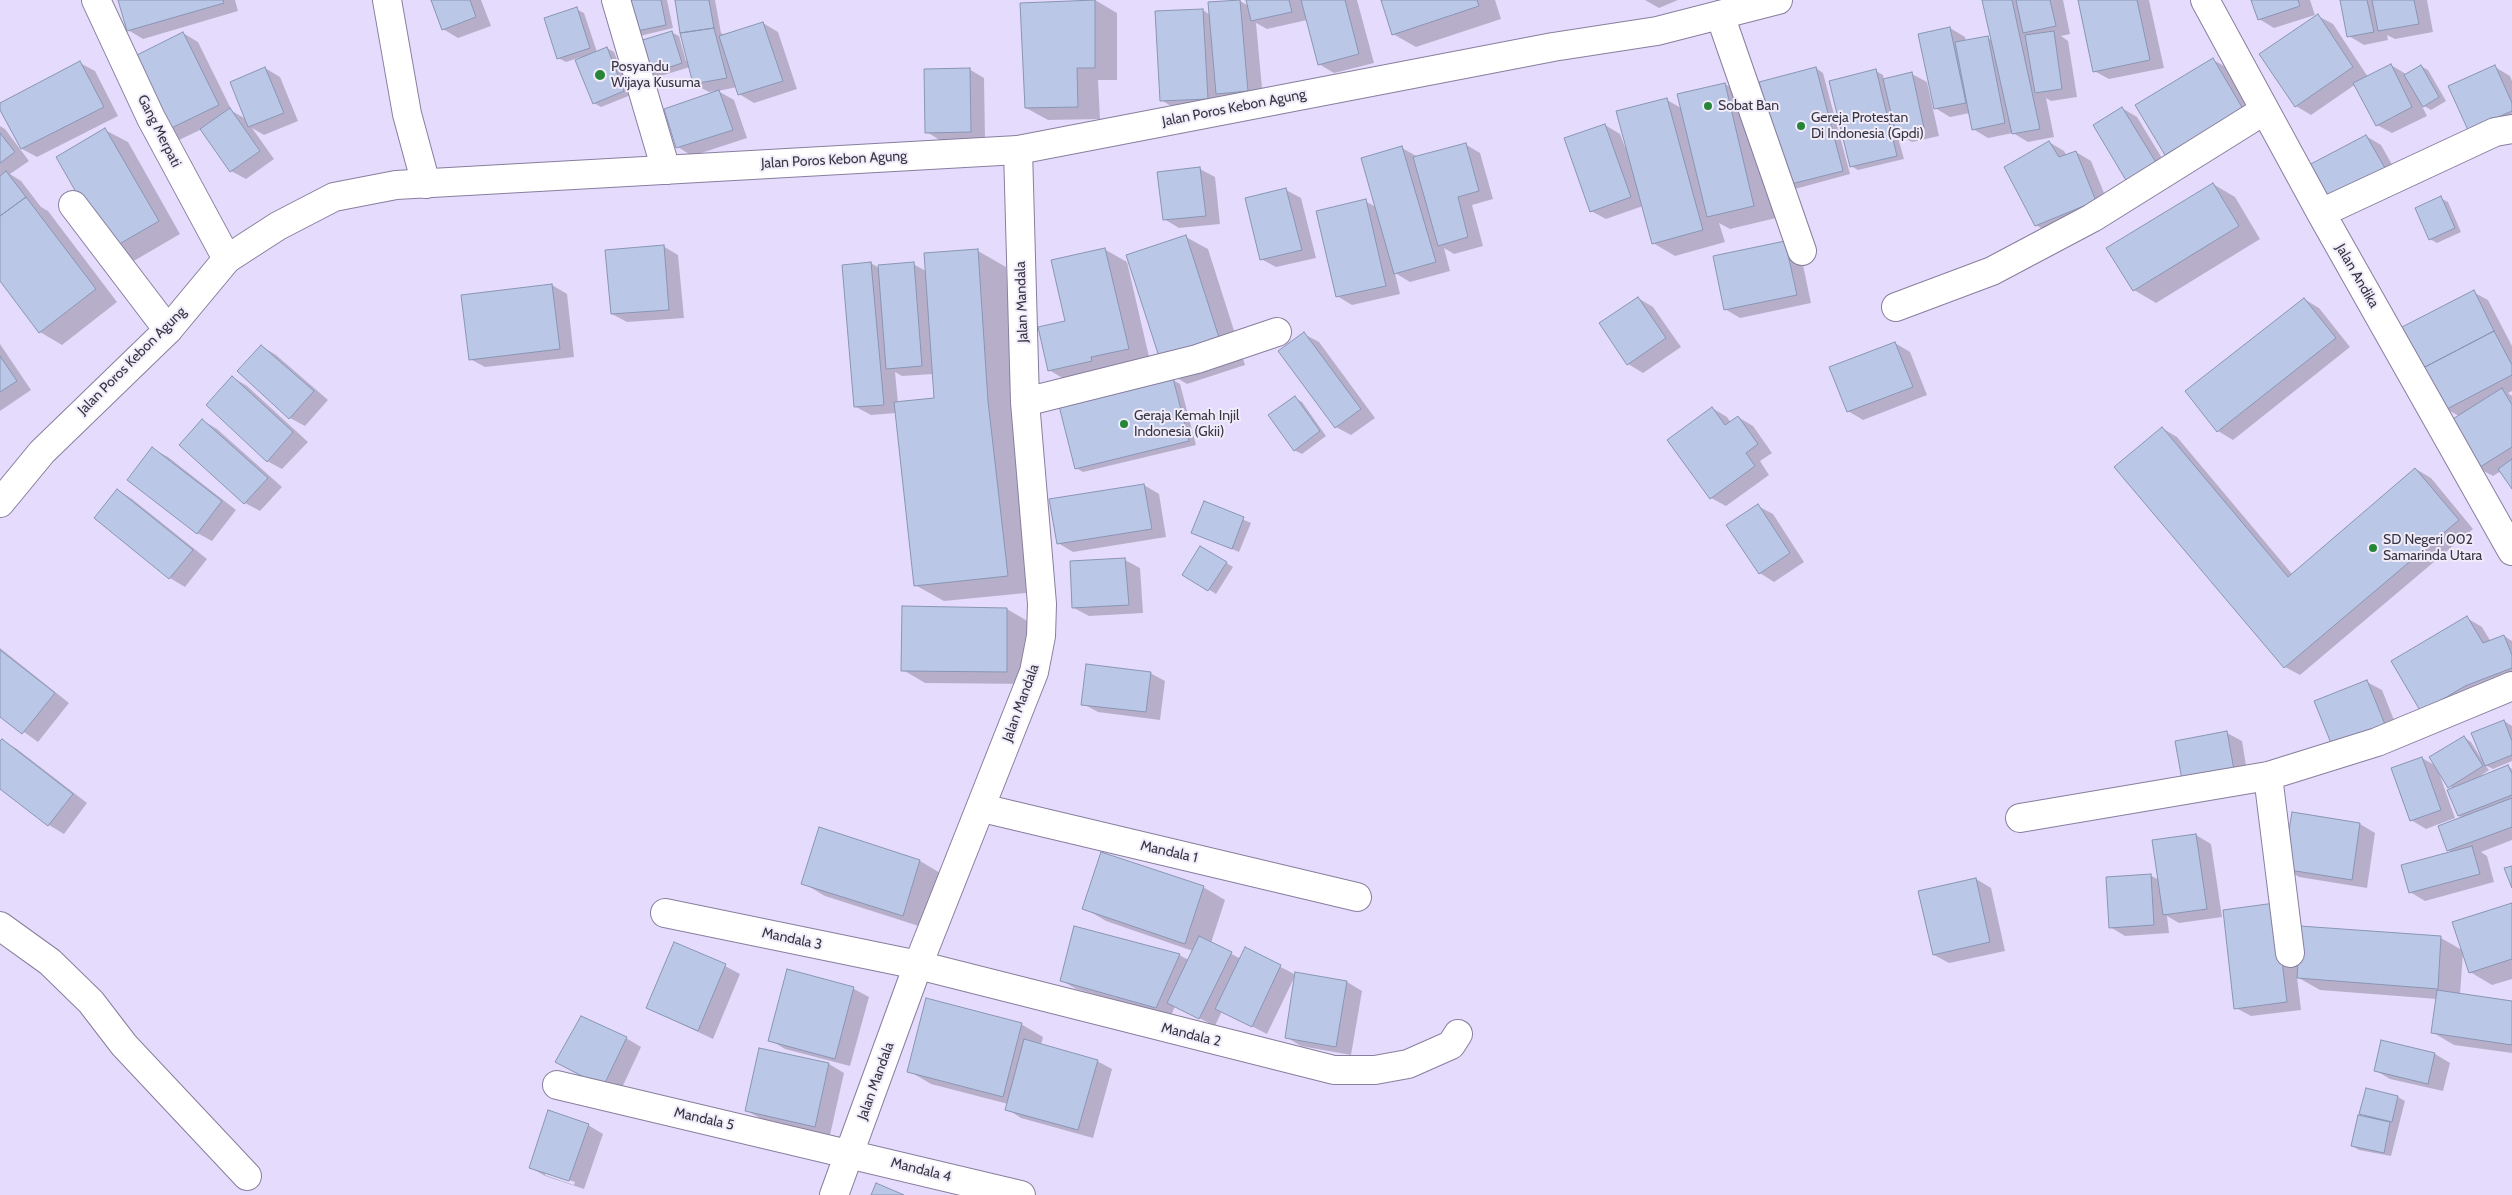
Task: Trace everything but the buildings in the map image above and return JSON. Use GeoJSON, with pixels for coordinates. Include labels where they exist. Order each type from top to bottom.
{"type":"FeatureCollection","features":[{"type":"Feature","properties":{"kind":"street","name":"Gang Merpati"},"geometry":{"type":"LineString","coordinates":[[96,0],[151,118],[227,259]]}},
{"type":"Feature","properties":{"kind":"street"},"geometry":{"type":"LineString","coordinates":[[387,0],[407,114],[426,184]]}},
{"type":"Feature","properties":{"kind":"street"},"geometry":{"type":"LineString","coordinates":[[616,0],[666,170]]}},
{"type":"Feature","properties":{"kind":"street","name":"Jalan Andika"},"geometry":{"type":"LineString","coordinates":[[2205,0],[2321,213],[2512,551]]}},
{"type":"Feature","properties":{"kind":"street","name":"Jalan Poros Kebon Agung"},"geometry":{"type":"LineString","coordinates":[[0,503],[42,452],[168,330],[227,259],[278,226],[334,197],[396,185],[1018,150],[1553,47],[1657,31],[1766,2]]}},
{"type":"Feature","properties":{"kind":"street"},"geometry":{"type":"LineString","coordinates":[[1720,15],[1802,251]]}},
{"type":"Feature","properties":{"kind":"street"},"geometry":{"type":"LineString","coordinates":[[1896,307],[1992,271],[2092,218],[2265,110]]}},
{"type":"Feature","properties":{"kind":"street"},"geometry":{"type":"LineString","coordinates":[[2321,213],[2495,132],[2512,129]]}},
{"type":"Feature","properties":{"kind":"street","name":"Jalan Mandala"},"geometry":{"type":"LineString","coordinates":[[834,1195],[918,965],[982,808],[1034,672],[1041,636],[1042,604],[1025,402],[1018,150]]}},
{"type":"Feature","properties":{"kind":"street"},"geometry":{"type":"LineString","coordinates":[[73,206],[168,330]]}},
{"type":"Feature","properties":{"kind":"street"},"geometry":{"type":"LineString","coordinates":[[1025,402],[1197,359],[1276,332]]}},
{"type":"Feature","properties":{"kind":"street"},"geometry":{"type":"LineString","coordinates":[[2020,818],[2268,776],[2377,742],[2512,686]]}},
{"type":"Feature","properties":{"kind":"street"},"geometry":{"type":"LineString","coordinates":[[2268,776],[2290,953]]}},
{"type":"Feature","properties":{"kind":"street","name":"Mandala 1"},"geometry":{"type":"LineString","coordinates":[[982,808],[1357,897]]}},
{"type":"Feature","properties":{"kind":"street","name":"Mandala 3"},"geometry":{"type":"LineString","coordinates":[[665,913],[918,965]]}},
{"type":"Feature","properties":{"kind":"street"},"geometry":{"type":"LineString","coordinates":[[0,926],[50,962],[91,1002],[124,1045],[247,1176]]}},
{"type":"Feature","properties":{"kind":"street","name":"Mandala 2"},"geometry":{"type":"LineString","coordinates":[[918,965],[1334,1070],[1375,1070],[1408,1064],[1451,1045],[1458,1034]]}},
{"type":"Feature","properties":{"kind":"street","name":"Mandala 5"},"geometry":{"type":"LineString","coordinates":[[557,1085],[850,1153]]}},
{"type":"Feature","properties":{"kind":"street","name":"Mandala 4"},"geometry":{"type":"LineString","coordinates":[[850,1153],[1021,1195]]}},
{"type":"Feature","properties":{"kind":"place","name":"Posyandu Wijaya Kusuma"},"geometry":{"type":"Point","coordinates":[600,75]}},
{"type":"Feature","properties":{"kind":"place","name":"Sobat Ban"},"geometry":{"type":"Point","coordinates":[1708,106]}},
{"type":"Feature","properties":{"kind":"place","name":"Gereja Protestan Di Indonesia (Gpdi)"},"geometry":{"type":"Point","coordinates":[1801,126]}},
{"type":"Feature","properties":{"kind":"place","name":"Geraja Kemah Injil Indonesia (Gkii)"},"geometry":{"type":"Point","coordinates":[1124,424]}},
{"type":"Feature","properties":{"kind":"place","name":"SD Negeri 002 Samarinda Utara"},"geometry":{"type":"Point","coordinates":[2373,548]}}]}
